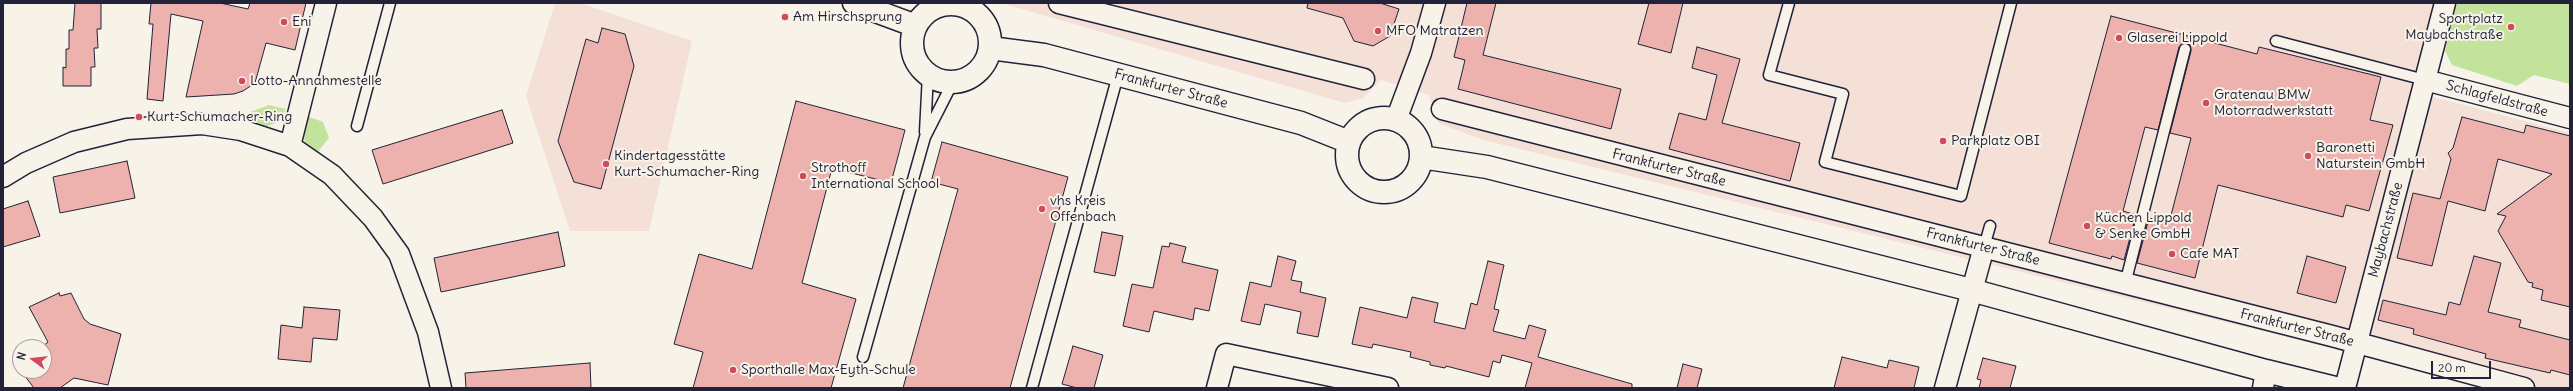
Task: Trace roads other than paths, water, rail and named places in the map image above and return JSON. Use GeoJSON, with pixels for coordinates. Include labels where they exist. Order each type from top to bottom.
{"type":"FeatureCollection","features":[{"type":"Feature","properties":{"kind":"street"},"geometry":{"type":"LineString","coordinates":[[290,146],[326,3]]}},
{"type":"Feature","properties":{"kind":"street"},"geometry":{"type":"LineString","coordinates":[[854,3],[916,26]]}},
{"type":"Feature","properties":{"kind":"street"},"geometry":{"type":"LineString","coordinates":[[1059,3],[1364,79]]}},
{"type":"Feature","properties":{"kind":"street"},"geometry":{"type":"LineString","coordinates":[[1396,120],[1421,53],[1435,3]]}},
{"type":"Feature","properties":{"kind":"street","name":"Maybachstraße"},"geometry":{"type":"LineString","coordinates":[[2345,388],[2445,3]]}},
{"type":"Feature","properties":{"kind":"street"},"geometry":{"type":"LineString","coordinates":[[956,4],[968,8],[985,24],[989,35],[990,48],[982,68],[974,75],[953,82],[940,80],[928,74],[919,65],[913,52],[913,39],[916,26],[933,9],[944,5],[956,4]]}},
{"type":"Feature","properties":{"kind":"street","name":"Frankfurter Straße"},"geometry":{"type":"LineString","coordinates":[[990,48],[1044,55],[1301,123],[1349,142]]}},
{"type":"Feature","properties":{"kind":"street","name":"Schlagfeldstraße"},"geometry":{"type":"LineString","coordinates":[[2425,80],[2570,118]]}},
{"type":"Feature","properties":{"kind":"street","name":"Frankfurter Straße"},"geometry":{"type":"LineString","coordinates":[[1442,109],[1984,247],[2524,388]]}},
{"type":"Feature","properties":{"kind":"street"},"geometry":{"type":"LineString","coordinates":[[1381,118],[1396,120],[1410,128],[1416,137],[1421,157],[1418,169],[1411,180],[1401,187],[1390,191],[1377,191],[1365,186],[1352,173],[1347,155],[1349,142],[1354,133],[1371,120],[1381,118]]}},
{"type":"Feature","properties":{"kind":"street"},"geometry":{"type":"LineString","coordinates":[[3,177],[26,163],[74,142],[127,129],[202,124],[241,130],[290,146],[332,175],[372,218],[399,254],[426,326],[442,388]]}},
{"type":"Feature","properties":{"kind":"street"},"geometry":{"type":"LineString","coordinates":[[1421,157],[1487,167],[1971,290],[2264,380],[2335,388]]}},
{"type":"Feature","properties":{"kind":"street"},"geometry":{"type":"LineString","coordinates":[[1945,388],[1984,247]]}},
{"type":"Feature","properties":{"kind":"street"},"geometry":{"type":"LineString","coordinates":[[1217,388],[1226,354],[1388,388]]}},
{"type":"Feature","properties":{"kind":"lane"},"geometry":{"type":"LineString","coordinates":[[357,126],[390,3]]}},
{"type":"Feature","properties":{"kind":"lane"},"geometry":{"type":"LineString","coordinates":[[1789,3],[1769,75],[1843,94],[1825,162],[1961,196],[2011,3]]}},
{"type":"Feature","properties":{"kind":"lane"},"geometry":{"type":"LineString","coordinates":[[2276,41],[2425,80]]}},
{"type":"Feature","properties":{"kind":"lane"},"geometry":{"type":"LineString","coordinates":[[2125,284],[2186,49]]}},
{"type":"Feature","properties":{"kind":"lane"},"geometry":{"type":"LineString","coordinates":[[925,136],[928,74]]}},
{"type":"Feature","properties":{"kind":"lane"},"geometry":{"type":"LineString","coordinates":[[1032,388],[1118,75]]}},
{"type":"Feature","properties":{"kind":"lane"},"geometry":{"type":"LineString","coordinates":[[863,357],[925,136],[953,82]]}},
{"type":"Feature","properties":{"kind":"lane"},"geometry":{"type":"LineString","coordinates":[[1984,247],[1990,226]]}},
{"type":"Feature","properties":{"kind":"place","name":"Am Hirschsprung"},"geometry":{"type":"Point","coordinates":[785,17]}},
{"type":"Feature","properties":{"kind":"place","name":"Eni"},"geometry":{"type":"Point","coordinates":[284,22]}},
{"type":"Feature","properties":{"kind":"place","name":"Sportplatz Maybachstraße"},"geometry":{"type":"Point","coordinates":[2511,27]}},
{"type":"Feature","properties":{"kind":"place","name":"MFO Matratzen"},"geometry":{"type":"Point","coordinates":[1378,31]}},
{"type":"Feature","properties":{"kind":"place","name":"Glaserei Lippold"},"geometry":{"type":"Point","coordinates":[2119,38]}},
{"type":"Feature","properties":{"kind":"place","name":"Lotto-Annahmestelle"},"geometry":{"type":"Point","coordinates":[242,81]}},
{"type":"Feature","properties":{"kind":"place","name":"Gratenau BMW Motorradwerkstatt"},"geometry":{"type":"Point","coordinates":[2206,103]}},
{"type":"Feature","properties":{"kind":"place","name":"Kurt-Schumacher-Ring"},"geometry":{"type":"Point","coordinates":[139,117]}},
{"type":"Feature","properties":{"kind":"place","name":"Parkplatz OBI"},"geometry":{"type":"Point","coordinates":[1943,141]}},
{"type":"Feature","properties":{"kind":"place","name":"Baronetti Naturstein GmbH"},"geometry":{"type":"Point","coordinates":[2308,156]}},
{"type":"Feature","properties":{"kind":"place","name":"Kindertagesstätte Kurt-Schumacher-Ring"},"geometry":{"type":"Point","coordinates":[606,164]}},
{"type":"Feature","properties":{"kind":"place","name":"Strothoff International School"},"geometry":{"type":"Point","coordinates":[803,176]}},
{"type":"Feature","properties":{"kind":"place","name":"vhs Kreis Offenbach"},"geometry":{"type":"Point","coordinates":[1042,209]}},
{"type":"Feature","properties":{"kind":"place","name":"Küchen Lippold & Senke GmbH"},"geometry":{"type":"Point","coordinates":[2087,226]}},
{"type":"Feature","properties":{"kind":"place","name":"Cafe MAT"},"geometry":{"type":"Point","coordinates":[2172,254]}},
{"type":"Feature","properties":{"kind":"place","name":"Sporthalle Max-Eyth-Schule"},"geometry":{"type":"Point","coordinates":[733,370]}}]}
